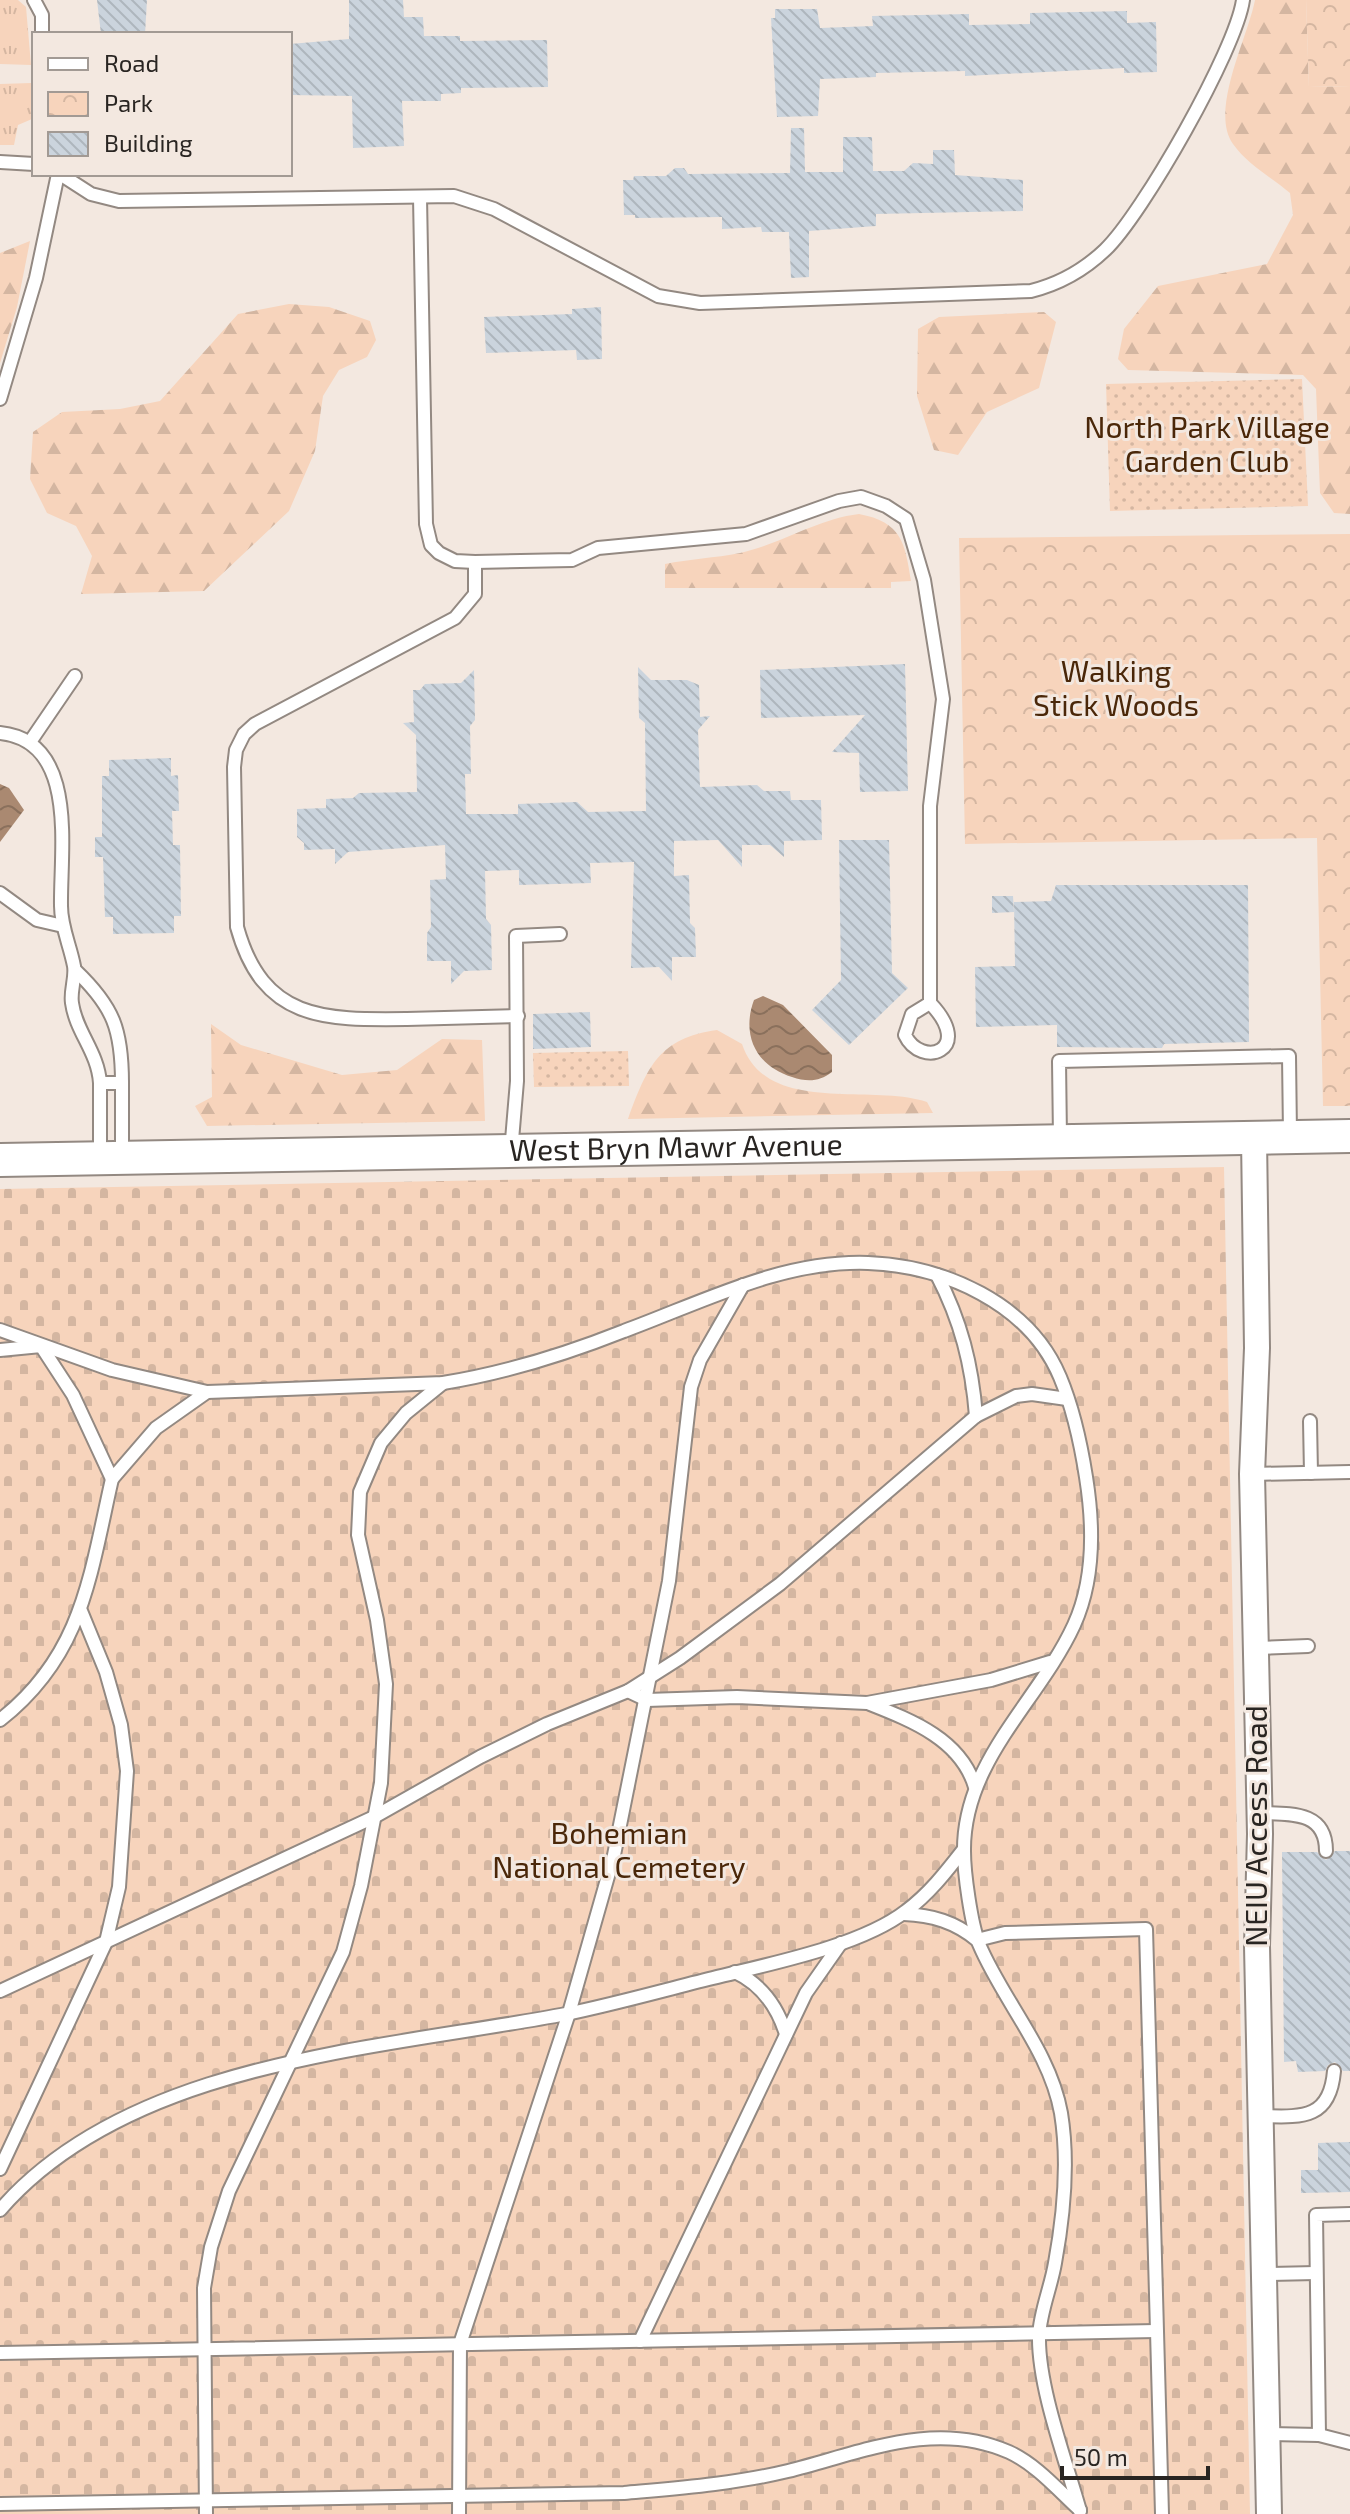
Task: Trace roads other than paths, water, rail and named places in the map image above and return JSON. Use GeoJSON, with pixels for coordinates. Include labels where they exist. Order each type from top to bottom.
{"type":"FeatureCollection","features":[{"type":"Feature","properties":{"kind":"street","name":"West Bryn Mawr Avenue"},"geometry":{"type":"LineString","coordinates":[[0,1160],[1350,1136]]}},
{"type":"Feature","properties":{"kind":"street","name":"NEIU Access Road"},"geometry":{"type":"LineString","coordinates":[[1254,1138],[1257,1348],[1252,1474],[1260,1813],[1257,1946],[1269,2514]]}},
{"type":"Feature","properties":{"kind":"lane"},"geometry":{"type":"LineString","coordinates":[[34,0],[42,15]]}},
{"type":"Feature","properties":{"kind":"lane"},"geometry":{"type":"LineString","coordinates":[[42,32],[44,0]]}},
{"type":"Feature","properties":{"kind":"lane"},"geometry":{"type":"LineString","coordinates":[[62,176],[91,194],[119,201],[454,196],[494,209],[658,296],[676,301],[700,303],[915,297],[1005,294],[1041,289],[1087,265],[1129,222],[1226,52],[1241,17],[1243,0]]}},
{"type":"Feature","properties":{"kind":"lane"},"geometry":{"type":"LineString","coordinates":[[0,162],[32,164]]}},
{"type":"Feature","properties":{"kind":"lane"},"geometry":{"type":"LineString","coordinates":[[0,399],[36,278],[59,176]]}},
{"type":"Feature","properties":{"kind":"lane"},"geometry":{"type":"LineString","coordinates":[[420,197],[427,535],[439,553],[455,561],[572,560],[598,548],[746,534],[839,501],[861,497],[886,506],[906,519],[924,580],[943,699],[930,806],[930,1003]]}},
{"type":"Feature","properties":{"kind":"lane"},"geometry":{"type":"LineString","coordinates":[[475,562],[475,594],[455,618],[255,724],[244,734],[236,750],[234,767],[237,927],[243,948],[274,994],[296,1008],[327,1018],[518,1016]]}},
{"type":"Feature","properties":{"kind":"lane"},"geometry":{"type":"LineString","coordinates":[[30,742],[75,676]]}},
{"type":"Feature","properties":{"kind":"lane"},"geometry":{"type":"LineString","coordinates":[[0,733],[30,742],[47,761],[60,809],[63,926],[75,970],[71,1001],[77,1021],[98,1063],[111,1159]]}},
{"type":"Feature","properties":{"kind":"lane"},"geometry":{"type":"LineString","coordinates":[[0,893],[37,920],[63,926]]}},
{"type":"Feature","properties":{"kind":"lane"},"geometry":{"type":"LineString","coordinates":[[511,1152],[517,1081],[516,936],[560,934]]}},
{"type":"Feature","properties":{"kind":"lane"},"geometry":{"type":"LineString","coordinates":[[75,970],[96,990],[116,1024],[121,1042],[122,1083],[111,1159]]}},
{"type":"Feature","properties":{"kind":"lane"},"geometry":{"type":"LineString","coordinates":[[1060,1141],[1059,1061],[1289,1056],[1291,1137]]}},
{"type":"Feature","properties":{"kind":"lane"},"geometry":{"type":"LineString","coordinates":[[100,1083],[122,1083]]}},
{"type":"Feature","properties":{"kind":"lane"},"geometry":{"type":"LineString","coordinates":[[0,1330],[112,1370],[207,1392],[443,1383],[528,1364],[788,1270],[828,1265],[868,1263],[937,1275],[978,1290],[1018,1319],[1060,1375],[1091,1510],[1092,1553],[1085,1593],[1073,1628],[1006,1729],[975,1787],[964,1849],[977,1940],[1046,2067],[1059,2104],[1065,2139],[1065,2188],[1055,2265],[1039,2334],[1046,2384],[1081,2512]]}},
{"type":"Feature","properties":{"kind":"lane"},"geometry":{"type":"LineString","coordinates":[[937,1275],[955,1309],[966,1345],[976,1416]]}},
{"type":"Feature","properties":{"kind":"lane"},"geometry":{"type":"LineString","coordinates":[[459,2514],[460,2344],[569,2013],[614,1855],[669,1581],[691,1387],[700,1360],[743,1285]]}},
{"type":"Feature","properties":{"kind":"lane"},"geometry":{"type":"LineString","coordinates":[[0,1350],[41,1346]]}},
{"type":"Feature","properties":{"kind":"lane"},"geometry":{"type":"LineString","coordinates":[[41,1346],[90,1428],[112,1479]]}},
{"type":"Feature","properties":{"kind":"lane"},"geometry":{"type":"LineString","coordinates":[[206,2514],[204,2288],[211,2247],[229,2191],[343,1952],[381,1783],[386,1684],[377,1620],[363,1570],[357,1512],[363,1484],[381,1443],[406,1413],[443,1383]]}},
{"type":"Feature","properties":{"kind":"lane"},"geometry":{"type":"LineString","coordinates":[[0,1720],[19,1705],[59,1657],[81,1611],[112,1479],[156,1428],[207,1392]]}},
{"type":"Feature","properties":{"kind":"lane"},"geometry":{"type":"LineString","coordinates":[[0,1991],[374,1817],[480,1757],[650,1679],[780,1584],[976,1416],[1016,1396],[1032,1394],[1067,1399]]}},
{"type":"Feature","properties":{"kind":"lane"},"geometry":{"type":"LineString","coordinates":[[1310,1421],[1311,1473]]}},
{"type":"Feature","properties":{"kind":"lane"},"geometry":{"type":"LineString","coordinates":[[1252,1474],[1350,1472]]}},
{"type":"Feature","properties":{"kind":"lane"},"geometry":{"type":"LineString","coordinates":[[0,2169],[106,1942],[119,1887],[127,1771],[121,1725],[110,1685],[81,1611]]}},
{"type":"Feature","properties":{"kind":"lane"},"geometry":{"type":"LineString","coordinates":[[1256,1648],[1308,1646]]}},
{"type":"Feature","properties":{"kind":"lane"},"geometry":{"type":"LineString","coordinates":[[628,1691],[647,1700],[737,1697],[867,1703],[991,1680],[1050,1662]]}},
{"type":"Feature","properties":{"kind":"lane"},"geometry":{"type":"LineString","coordinates":[[867,1703],[905,1718],[936,1736],[969,1766],[975,1787]]}},
{"type":"Feature","properties":{"kind":"lane"},"geometry":{"type":"LineString","coordinates":[[1260,1813],[1303,1816],[1316,1821],[1323,1830],[1326,1851]]}},
{"type":"Feature","properties":{"kind":"lane"},"geometry":{"type":"LineString","coordinates":[[0,2210],[21,2186],[58,2156],[119,2120],[204,2087],[292,2063],[569,2013],[841,1943],[904,1914],[943,1876],[964,1849]]}},
{"type":"Feature","properties":{"kind":"lane"},"geometry":{"type":"LineString","coordinates":[[904,1914],[937,1917],[964,1929],[977,1940]]}},
{"type":"Feature","properties":{"kind":"lane"},"geometry":{"type":"LineString","coordinates":[[977,1940],[1005,1933],[1146,1929],[1162,2514]]}},
{"type":"Feature","properties":{"kind":"lane"},"geometry":{"type":"LineString","coordinates":[[640,2341],[806,1993],[841,1943]]}},
{"type":"Feature","properties":{"kind":"lane"},"geometry":{"type":"LineString","coordinates":[[735,1972],[763,1991],[781,2018],[786,2034]]}},
{"type":"Feature","properties":{"kind":"lane"},"geometry":{"type":"LineString","coordinates":[[1261,2116],[1292,2117],[1317,2111],[1332,2090],[1334,2071]]}},
{"type":"Feature","properties":{"kind":"lane"},"geometry":{"type":"LineString","coordinates":[[1319,2435],[1316,2215],[1350,2214]]}},
{"type":"Feature","properties":{"kind":"lane"},"geometry":{"type":"LineString","coordinates":[[1265,2274],[1316,2273]]}},
{"type":"Feature","properties":{"kind":"lane"},"geometry":{"type":"LineString","coordinates":[[0,2353],[1156,2331]]}},
{"type":"Feature","properties":{"kind":"lane"},"geometry":{"type":"LineString","coordinates":[[1267,2434],[1319,2435],[1350,2443]]}},
{"type":"Feature","properties":{"kind":"lane"},"geometry":{"type":"LineString","coordinates":[[0,2504],[624,2493],[718,2484],[790,2471],[876,2445],[919,2438],[966,2440],[1009,2453],[1038,2471],[1081,2512]]}},
{"type":"Feature","properties":{"kind":"water"},"geometry":{"type":"Polygon","coordinates":[[[0,784],[9,788],[24,810],[0,842],[0,784]]]}},
{"type":"Feature","properties":{"kind":"water"},"geometry":{"type":"Polygon","coordinates":[[[763,996],[783,1005],[832,1055],[832,1072],[818,1079],[797,1079],[779,1072],[761,1057],[755,1048],[749,1025],[754,1000],[763,996]]]}},
{"type":"Feature","properties":{"kind":"park label","name":"North Park Village Garden Club"},"geometry":{"type":"Point","coordinates":[1207,445]}},
{"type":"Feature","properties":{"kind":"park label","name":"Walking Stick Woods"},"geometry":{"type":"Point","coordinates":[1116,689]}},
{"type":"Feature","properties":{"kind":"park label","name":"Bohemian National Cemetery"},"geometry":{"type":"Point","coordinates":[619,1851]}}]}
